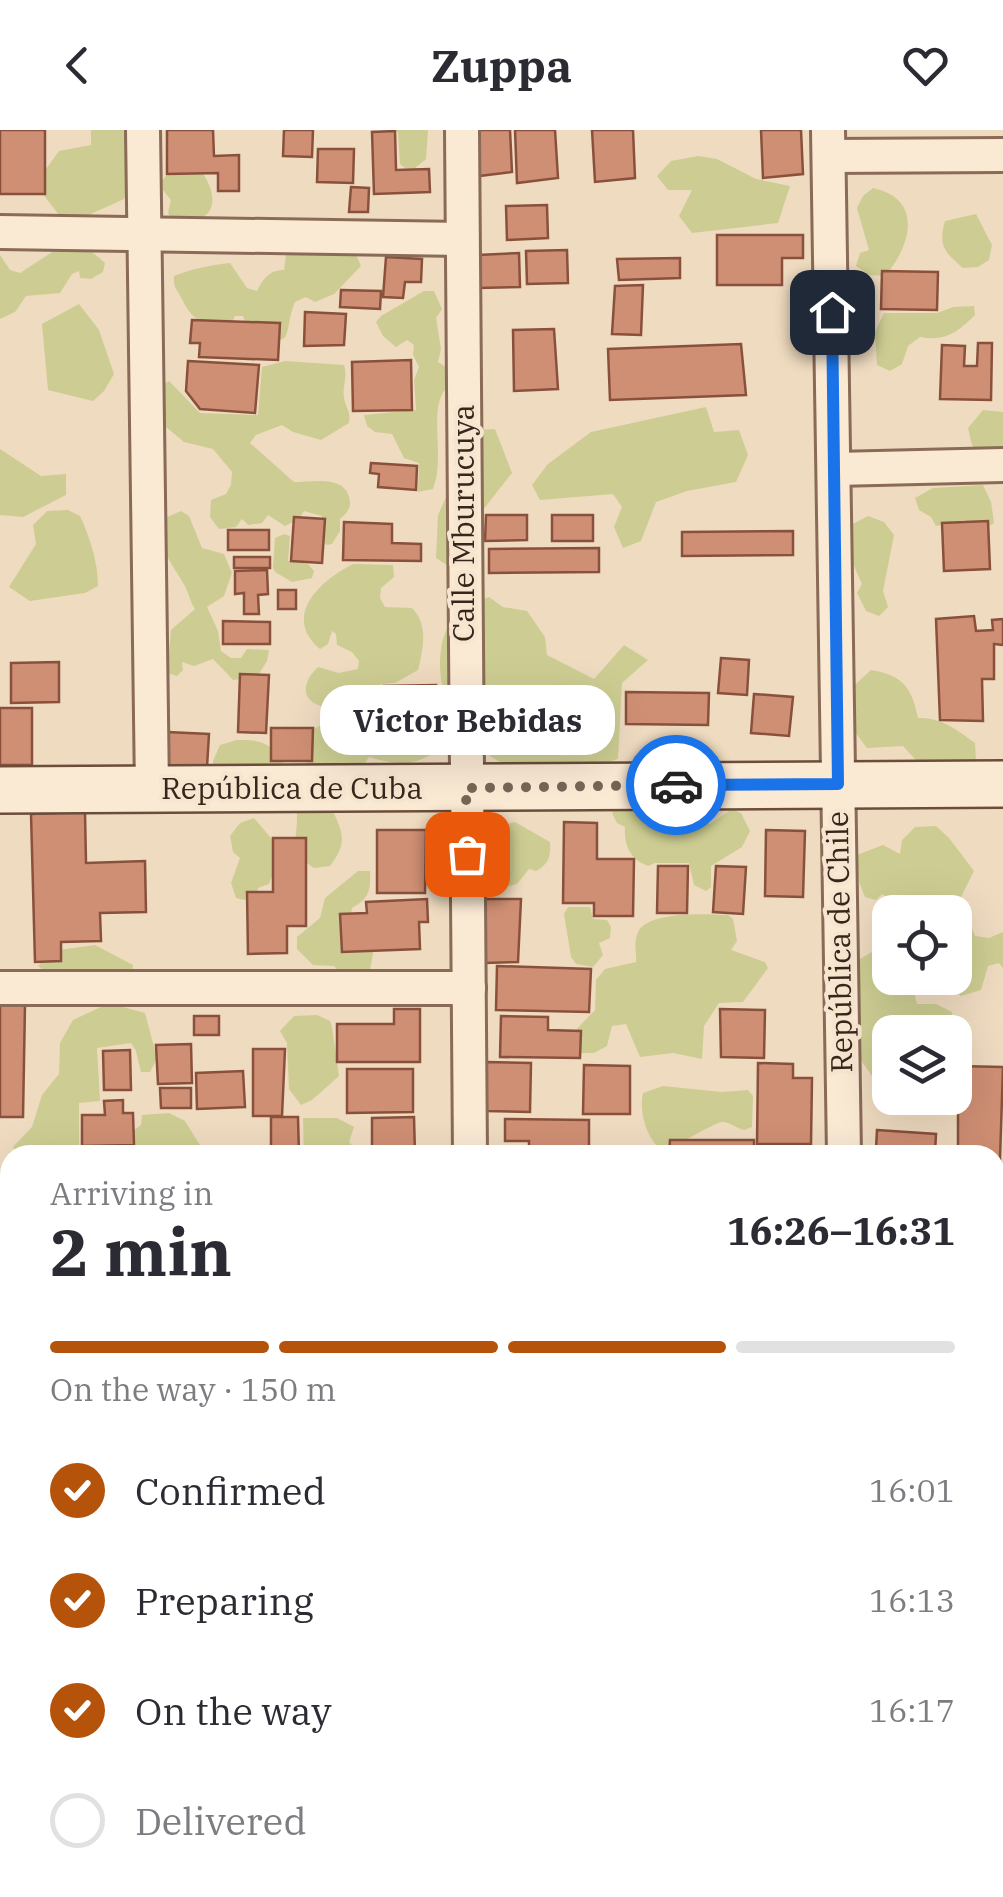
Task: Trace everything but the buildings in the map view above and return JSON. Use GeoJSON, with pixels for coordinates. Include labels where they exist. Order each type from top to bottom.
{"type":"FeatureCollection","features":[{"type":"Feature","properties":{"kind":"main road","name":"República de Cuba"},"geometry":{"type":"LineString","coordinates":[[0,790],[1003,784]]}},
{"type":"Feature","properties":{"kind":"street"},"geometry":{"type":"LineString","coordinates":[[144,130],[152,789]]}},
{"type":"Feature","properties":{"kind":"street","name":"Calle Mburucuya"},"geometry":{"type":"LineString","coordinates":[[462,130],[470,1145]]}},
{"type":"Feature","properties":{"kind":"street"},"geometry":{"type":"LineString","coordinates":[[829,143],[1003,154]]}},
{"type":"Feature","properties":{"kind":"street","name":"República de Chile"},"geometry":{"type":"LineString","coordinates":[[829,143],[844,1145]]}},
{"type":"Feature","properties":{"kind":"street"},"geometry":{"type":"LineString","coordinates":[[0,232],[462,238]]}},
{"type":"Feature","properties":{"kind":"street"},"geometry":{"type":"LineString","coordinates":[[836,469],[1003,465]]}},
{"type":"Feature","properties":{"kind":"street"},"geometry":{"type":"LineString","coordinates":[[0,988],[469,988]]}},
{"type":"Feature","properties":{"kind":"green space"},"geometry":{"type":"Polygon","coordinates":[[[91,130],[134,130],[135,171],[124,199],[82,218],[59,215],[39,189],[41,176],[59,151],[91,145],[91,130]]]}},
{"type":"Feature","properties":{"kind":"green space"},"geometry":{"type":"Polygon","coordinates":[[[393,130],[428,130],[426,159],[410,172],[400,164],[398,132],[393,130]]]}},
{"type":"Feature","properties":{"kind":"green space"},"geometry":{"type":"Polygon","coordinates":[[[698,156],[717,159],[756,179],[790,186],[778,223],[692,233],[679,216],[692,190],[668,190],[657,176],[671,161],[698,156]]]}},
{"type":"Feature","properties":{"kind":"green space"},"geometry":{"type":"Polygon","coordinates":[[[184,169],[199,169],[210,188],[212,203],[199,219],[173,222],[168,213],[171,200],[162,181],[184,169]]]}},
{"type":"Feature","properties":{"kind":"green space"},"geometry":{"type":"Polygon","coordinates":[[[873,188],[900,202],[908,225],[901,251],[885,276],[870,275],[856,266],[860,253],[869,250],[857,208],[873,188]]]}},
{"type":"Feature","properties":{"kind":"green space"},"geometry":{"type":"Polygon","coordinates":[[[976,214],[992,245],[989,260],[978,267],[963,268],[944,247],[943,229],[945,221],[976,214]]]}},
{"type":"Feature","properties":{"kind":"green space"},"geometry":{"type":"Polygon","coordinates":[[[297,243],[339,247],[356,254],[361,266],[334,294],[315,302],[306,297],[295,302],[288,331],[281,340],[248,331],[243,316],[235,316],[231,325],[201,321],[191,314],[175,286],[174,276],[230,263],[247,288],[257,291],[267,276],[284,270],[286,254],[297,243]]]}},
{"type":"Feature","properties":{"kind":"green space"},"geometry":{"type":"Polygon","coordinates":[[[63,245],[81,247],[95,255],[105,263],[103,272],[91,279],[80,278],[79,271],[72,274],[60,293],[26,296],[15,312],[0,319],[0,255],[10,270],[20,273],[63,245]]]}},
{"type":"Feature","properties":{"kind":"green space"},"geometry":{"type":"Polygon","coordinates":[[[424,291],[434,291],[442,309],[436,318],[441,349],[438,362],[449,371],[451,381],[443,393],[437,417],[437,476],[433,489],[418,492],[419,463],[404,458],[392,434],[375,432],[367,426],[364,415],[416,410],[414,380],[419,367],[413,355],[414,345],[407,340],[396,347],[383,336],[376,322],[424,291]]]}},
{"type":"Feature","properties":{"kind":"green space"},"geometry":{"type":"Polygon","coordinates":[[[79,304],[99,330],[114,374],[93,401],[48,390],[42,324],[79,304]]]}},
{"type":"Feature","properties":{"kind":"green space"},"geometry":{"type":"Polygon","coordinates":[[[974,306],[975,315],[957,331],[944,337],[920,337],[908,346],[902,364],[890,371],[877,365],[875,332],[884,313],[937,313],[974,306]]]}},
{"type":"Feature","properties":{"kind":"green space"},"geometry":{"type":"Polygon","coordinates":[[[285,361],[344,365],[349,423],[321,440],[282,425],[256,435],[250,443],[294,482],[326,481],[346,490],[350,507],[340,519],[340,531],[332,544],[320,539],[322,516],[304,511],[299,519],[285,526],[268,515],[262,523],[248,525],[242,519],[236,527],[219,529],[210,517],[211,500],[226,494],[232,472],[213,449],[184,442],[154,417],[159,387],[169,381],[200,413],[258,415],[262,367],[285,361]]]}},
{"type":"Feature","properties":{"kind":"green space"},"geometry":{"type":"Polygon","coordinates":[[[706,407],[714,432],[739,430],[748,455],[736,482],[687,491],[656,502],[641,541],[623,548],[614,527],[622,507],[613,494],[540,500],[532,485],[548,464],[591,432],[706,407]]]}},
{"type":"Feature","properties":{"kind":"green space"},"geometry":{"type":"Polygon","coordinates":[[[983,410],[1003,412],[1003,457],[980,456],[972,445],[968,428],[983,410]]]}},
{"type":"Feature","properties":{"kind":"green space"},"geometry":{"type":"Polygon","coordinates":[[[495,429],[512,473],[475,520],[453,569],[436,558],[438,515],[451,486],[447,443],[475,430],[495,429]]]}},
{"type":"Feature","properties":{"kind":"green space"},"geometry":{"type":"Polygon","coordinates":[[[0,449],[41,476],[66,474],[66,495],[23,517],[0,515],[0,449]]]}},
{"type":"Feature","properties":{"kind":"green space"},"geometry":{"type":"Polygon","coordinates":[[[983,485],[994,523],[982,530],[970,528],[964,520],[936,526],[931,517],[919,510],[915,498],[933,488],[983,485]]]}},
{"type":"Feature","properties":{"kind":"green space"},"geometry":{"type":"Polygon","coordinates":[[[68,510],[80,516],[87,533],[98,586],[85,593],[30,601],[9,587],[36,544],[33,525],[47,511],[68,510]]]}},
{"type":"Feature","properties":{"kind":"green space"},"geometry":{"type":"Polygon","coordinates":[[[181,511],[189,516],[202,548],[224,554],[232,573],[224,596],[207,607],[218,631],[221,651],[231,658],[241,658],[247,649],[269,650],[257,677],[233,680],[213,659],[194,666],[182,662],[183,670],[177,676],[167,673],[171,630],[195,609],[167,555],[163,539],[165,518],[181,511]]]}},
{"type":"Feature","properties":{"kind":"green space"},"geometry":{"type":"Polygon","coordinates":[[[868,516],[884,522],[894,535],[883,591],[888,607],[879,616],[866,611],[857,593],[862,584],[846,548],[849,526],[868,516]]]}},
{"type":"Feature","properties":{"kind":"green space"},"geometry":{"type":"Polygon","coordinates":[[[290,536],[288,561],[308,564],[314,571],[312,578],[292,582],[275,572],[275,538],[290,536]]]}},
{"type":"Feature","properties":{"kind":"green space"},"geometry":{"type":"Polygon","coordinates":[[[353,564],[393,565],[394,577],[381,588],[380,598],[385,607],[412,608],[423,630],[418,670],[395,683],[380,684],[381,741],[422,742],[422,725],[431,723],[445,731],[446,742],[428,756],[410,762],[369,757],[363,766],[307,771],[309,732],[321,725],[344,721],[352,701],[351,694],[334,708],[316,704],[307,695],[307,682],[318,667],[339,673],[358,669],[359,661],[352,652],[337,645],[332,631],[328,644],[320,649],[309,637],[305,612],[318,589],[353,564]]]}},
{"type":"Feature","properties":{"kind":"green space"},"geometry":{"type":"Polygon","coordinates":[[[489,597],[503,607],[527,611],[545,637],[547,655],[594,679],[624,645],[648,660],[622,683],[618,759],[566,773],[534,773],[492,757],[461,728],[443,688],[442,643],[456,607],[489,597]]]}},
{"type":"Feature","properties":{"kind":"green space"},"geometry":{"type":"Polygon","coordinates":[[[871,670],[891,675],[904,684],[918,718],[941,722],[975,743],[976,760],[967,773],[924,769],[903,746],[867,748],[848,723],[847,692],[871,670]]]}},
{"type":"Feature","properties":{"kind":"green space"},"geometry":{"type":"Polygon","coordinates":[[[237,740],[268,745],[287,770],[213,774],[213,761],[220,745],[237,740]]]}},
{"type":"Feature","properties":{"kind":"green space"},"geometry":{"type":"Polygon","coordinates":[[[621,800],[635,804],[645,825],[675,827],[683,817],[694,816],[710,824],[732,809],[741,813],[750,831],[742,847],[711,866],[711,887],[706,891],[694,885],[689,863],[648,866],[633,856],[627,846],[625,827],[617,823],[612,813],[621,800]]]}},
{"type":"Feature","properties":{"kind":"green space"},"geometry":{"type":"Polygon","coordinates":[[[304,807],[332,809],[336,817],[341,844],[330,866],[314,868],[297,850],[297,812],[304,807]]]}},
{"type":"Feature","properties":{"kind":"green space"},"geometry":{"type":"Polygon","coordinates":[[[254,818],[282,851],[269,884],[258,888],[256,896],[244,900],[236,898],[231,883],[240,858],[233,852],[230,836],[240,823],[254,818]]]}},
{"type":"Feature","properties":{"kind":"green space"},"geometry":{"type":"Polygon","coordinates":[[[515,822],[550,842],[549,855],[544,865],[536,871],[529,869],[517,884],[498,889],[487,860],[487,837],[490,828],[515,822]]]}},
{"type":"Feature","properties":{"kind":"green space"},"geometry":{"type":"Polygon","coordinates":[[[936,826],[974,871],[962,895],[882,894],[872,895],[872,899],[865,897],[859,882],[857,855],[883,845],[900,854],[902,840],[915,827],[936,826]]]}},
{"type":"Feature","properties":{"kind":"green space"},"geometry":{"type":"Polygon","coordinates":[[[358,871],[370,871],[369,889],[352,908],[349,925],[374,948],[369,976],[345,978],[334,966],[313,965],[297,949],[297,937],[320,918],[325,898],[358,871]]]}},
{"type":"Feature","properties":{"kind":"green space"},"geometry":{"type":"Polygon","coordinates":[[[568,907],[590,907],[593,919],[607,920],[611,927],[610,938],[599,943],[603,955],[593,967],[576,964],[571,957],[564,914],[568,907]]]}},
{"type":"Feature","properties":{"kind":"green space"},"geometry":{"type":"Polygon","coordinates":[[[678,915],[728,915],[733,919],[737,941],[731,950],[765,962],[768,968],[743,1002],[719,1003],[704,1026],[702,1059],[673,1053],[640,1057],[626,1024],[612,1026],[607,1046],[594,1053],[573,1053],[573,1033],[595,1010],[596,980],[605,969],[636,962],[635,944],[644,925],[678,915]]]}},
{"type":"Feature","properties":{"kind":"green space"},"geometry":{"type":"Polygon","coordinates":[[[972,929],[975,936],[989,938],[1003,932],[1003,968],[999,963],[988,966],[981,990],[972,993],[972,929]]]}},
{"type":"Feature","properties":{"kind":"green space"},"geometry":{"type":"Polygon","coordinates":[[[95,945],[133,965],[131,983],[55,979],[38,966],[51,951],[95,945]]]}},
{"type":"Feature","properties":{"kind":"green space"},"geometry":{"type":"Polygon","coordinates":[[[872,952],[872,995],[915,995],[917,1004],[936,1004],[952,1012],[952,1015],[872,1015],[872,1076],[856,1053],[855,962],[872,952]]]}},
{"type":"Feature","properties":{"kind":"green space"},"geometry":{"type":"Polygon","coordinates":[[[103,1006],[145,1013],[157,1058],[150,1072],[141,1072],[131,1043],[97,1048],[100,1101],[79,1103],[79,1145],[15,1145],[32,1127],[42,1095],[59,1074],[60,1043],[73,1020],[103,1006]]]}},
{"type":"Feature","properties":{"kind":"green space"},"geometry":{"type":"Polygon","coordinates":[[[317,1015],[330,1021],[339,1076],[301,1105],[289,1089],[287,1043],[280,1031],[294,1016],[317,1015]]]}},
{"type":"Feature","properties":{"kind":"green space"},"geometry":{"type":"Polygon","coordinates":[[[663,1086],[722,1092],[748,1090],[753,1096],[752,1127],[744,1130],[722,1122],[675,1145],[657,1145],[645,1125],[643,1093],[663,1086]]]}},
{"type":"Feature","properties":{"kind":"green space"},"geometry":{"type":"Polygon","coordinates":[[[169,1113],[185,1121],[200,1145],[116,1145],[141,1125],[142,1115],[169,1113]]]}},
{"type":"Feature","properties":{"kind":"green space"},"geometry":{"type":"Polygon","coordinates":[[[303,1118],[337,1118],[354,1127],[349,1142],[352,1145],[304,1145],[303,1118]]]}},
{"type":"Feature","properties":{"kind":"way so far"},"geometry":{"type":"LineString","coordinates":[[467,854],[466,788],[676,785]]}},
{"type":"Feature","properties":{"kind":"place","name":"Victor Bebidas"},"geometry":{"type":"Point","coordinates":[467,854]}},
{"type":"Feature","properties":{"kind":"route"},"geometry":{"type":"LineString","coordinates":[[676,785],[838,784],[832,312]]}}]}
